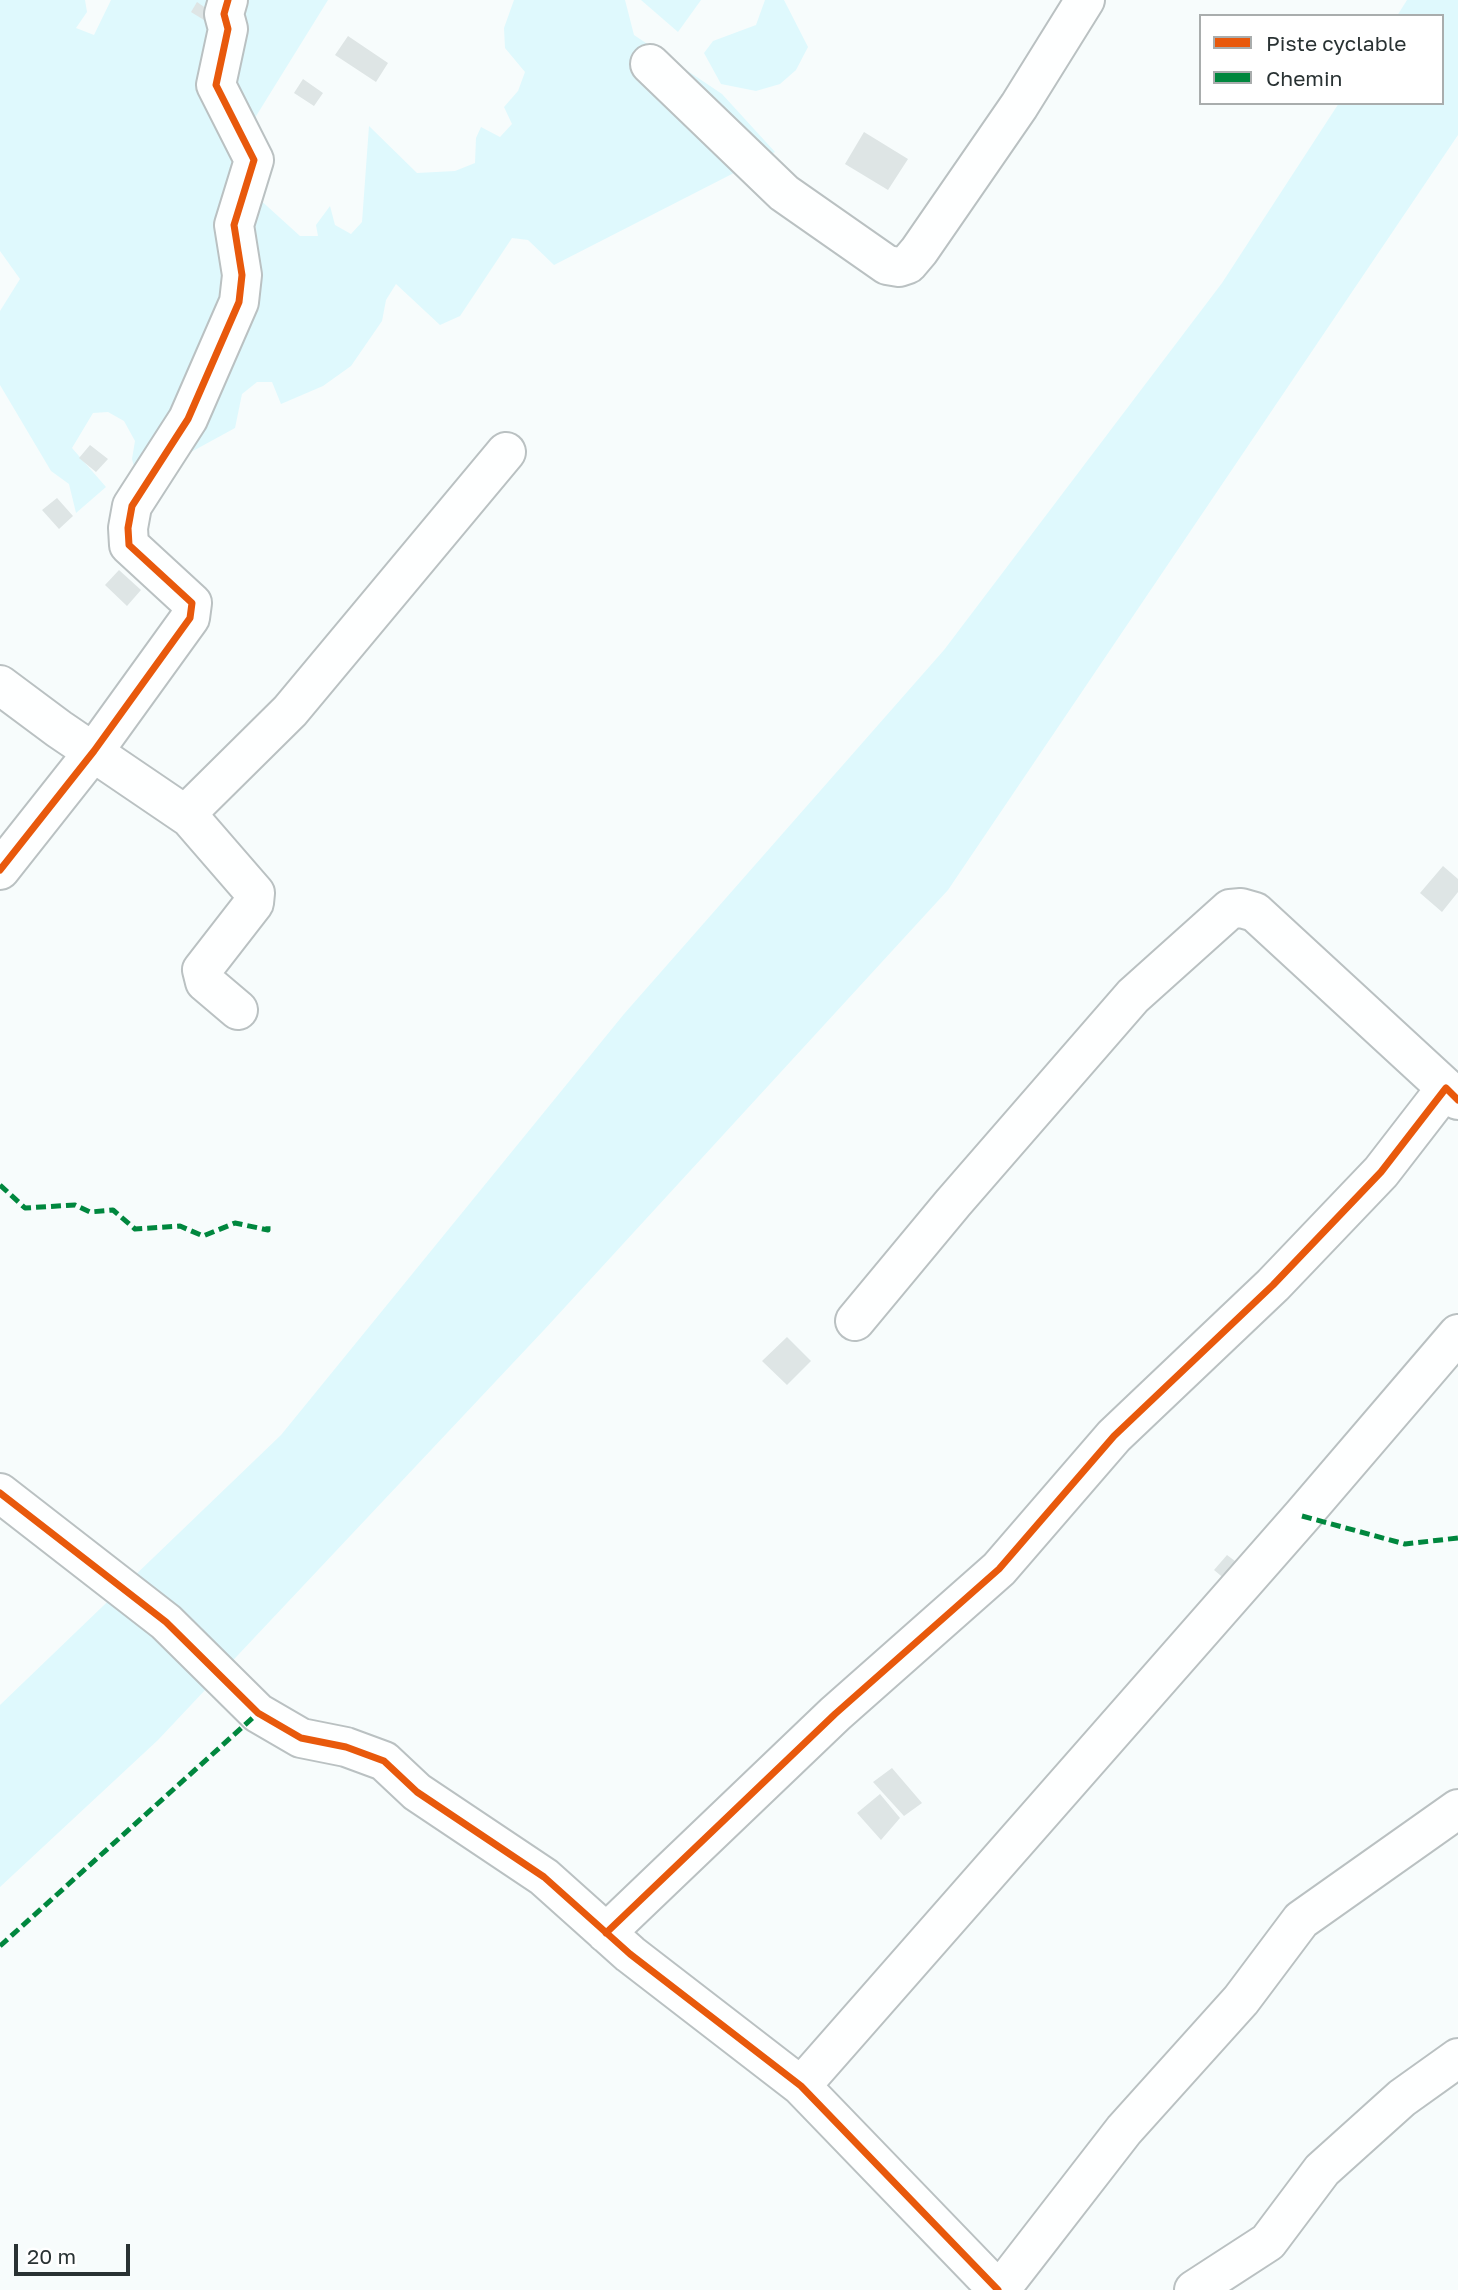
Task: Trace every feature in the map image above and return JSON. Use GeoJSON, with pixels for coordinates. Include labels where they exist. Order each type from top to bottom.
{"type":"FeatureCollection","features":[{"type":"Feature","properties":{"kind":"street"},"geometry":{"type":"LineString","coordinates":[[0,870],[94,751],[190,618],[192,603],[129,545],[128,527],[132,506],[188,419],[239,302],[242,275],[234,225],[254,160],[215,85],[228,29],[224,14],[228,0]]}},
{"type":"Feature","properties":{"kind":"street"},"geometry":{"type":"LineString","coordinates":[[650,64],[784,193],[887,265],[899,267],[908,264],[919,251],[1019,106],[1085,0]]}},
{"type":"Feature","properties":{"kind":"street"},"geometry":{"type":"LineString","coordinates":[[190,818],[197,803],[290,711],[506,452]]}},
{"type":"Feature","properties":{"kind":"street"},"geometry":{"type":"LineString","coordinates":[[0,685],[190,818],[255,894],[254,903],[202,970],[205,982],[238,1010]]}},
{"type":"Feature","properties":{"kind":"street"},"geometry":{"type":"LineString","coordinates":[[606,1933],[835,1714],[999,1569],[1114,1436],[1273,1285],[1452,1094],[1255,912],[1241,908],[1230,909],[1133,996],[953,1203],[855,1321]]}},
{"type":"Feature","properties":{"kind":"street"},"geometry":{"type":"LineString","coordinates":[[801,2086],[1302,1516],[1458,1334]]}},
{"type":"Feature","properties":{"kind":"street"},"geometry":{"type":"LineString","coordinates":[[0,1493],[166,1622],[258,1713],[302,1738],[346,1747],[384,1761],[428,1800],[544,1877],[606,1933],[801,2086],[999,2290],[1124,2130],[1241,2000],[1301,1920],[1458,1808]]}},
{"type":"Feature","properties":{"kind":"street"},"geometry":{"type":"LineString","coordinates":[[1194,2290],[1268,2242],[1322,2170],[1402,2098],[1458,2058]]}},
{"type":"Feature","properties":{"kind":"shaded area"},"geometry":{"type":"Polygon","coordinates":[[[0,0],[85,0],[87,12],[76,28],[94,35],[111,0],[328,0],[253,121],[246,187],[300,236],[318,236],[316,225],[330,206],[335,225],[351,234],[362,222],[369,126],[417,173],[455,171],[475,163],[476,138],[481,127],[500,137],[512,124],[504,107],[518,91],[525,72],[505,48],[504,28],[514,0],[625,0],[634,35],[722,94],[775,152],[554,265],[528,240],[512,238],[460,316],[440,325],[396,284],[386,300],[382,321],[351,366],[323,386],[281,404],[272,382],[257,382],[242,394],[235,428],[138,481],[132,459],[135,441],[124,421],[108,412],[93,413],[72,448],[106,487],[76,513],[69,484],[51,471],[0,385],[0,311],[20,279],[0,251],[0,0]]]}},
{"type":"Feature","properties":{"kind":"shaded area"},"geometry":{"type":"Polygon","coordinates":[[[641,0],[701,0],[678,32],[641,0]]]}},
{"type":"Feature","properties":{"kind":"shaded area"},"geometry":{"type":"Polygon","coordinates":[[[765,0],[784,0],[808,47],[796,70],[780,84],[756,91],[721,84],[704,53],[713,41],[756,25],[765,0]]]}},
{"type":"Feature","properties":{"kind":"shaded area"},"geometry":{"type":"Polygon","coordinates":[[[1407,0],[1458,0],[1458,135],[948,890],[544,1330],[158,1740],[0,1887],[0,1705],[281,1435],[624,1014],[944,650],[1222,283],[1338,105],[1444,105],[1444,14],[1398,14],[1407,0]]]}},
{"type":"Feature","properties":{"kind":"building"},"geometry":{"type":"Polygon","coordinates":[[[197,2],[210,11],[204,20],[191,12],[197,2]]]}},
{"type":"Feature","properties":{"kind":"building"},"geometry":{"type":"Polygon","coordinates":[[[348,36],[388,63],[376,82],[335,55],[348,36]]]}},
{"type":"Feature","properties":{"kind":"building"},"geometry":{"type":"Polygon","coordinates":[[[303,79],[323,93],[314,106],[294,93],[303,79]]]}},
{"type":"Feature","properties":{"kind":"building"},"geometry":{"type":"Polygon","coordinates":[[[864,132],[908,159],[888,190],[845,164],[864,132]]]}},
{"type":"Feature","properties":{"kind":"building"},"geometry":{"type":"Polygon","coordinates":[[[90,445],[108,459],[96,472],[79,458],[90,445]]]}},
{"type":"Feature","properties":{"kind":"building"},"geometry":{"type":"Polygon","coordinates":[[[57,498],[73,516],[59,529],[42,510],[57,498]]]}},
{"type":"Feature","properties":{"kind":"building"},"geometry":{"type":"Polygon","coordinates":[[[119,570],[141,590],[127,606],[105,585],[119,570]]]}},
{"type":"Feature","properties":{"kind":"building"},"geometry":{"type":"Polygon","coordinates":[[[1443,866],[1458,879],[1458,892],[1442,912],[1420,893],[1443,866]]]}},
{"type":"Feature","properties":{"kind":"building"},"geometry":{"type":"Polygon","coordinates":[[[787,1337],[811,1361],[787,1385],[762,1361],[787,1337]]]}},
{"type":"Feature","properties":{"kind":"building"},"geometry":{"type":"Polygon","coordinates":[[[1227,1555],[1239,1564],[1226,1580],[1214,1570],[1227,1555]]]}},
{"type":"Feature","properties":{"kind":"building"},"geometry":{"type":"Polygon","coordinates":[[[892,1768],[922,1803],[904,1816],[873,1782],[892,1768]]]}},
{"type":"Feature","properties":{"kind":"building"},"geometry":{"type":"Polygon","coordinates":[[[880,1794],[900,1818],[881,1840],[857,1813],[880,1794]]]}},
{"type":"Feature","properties":{"kind":"marked path"},"geometry":{"type":"LineString","coordinates":[[0,1185],[25,1208],[75,1205],[90,1212],[113,1210],[135,1229],[180,1226],[203,1236],[235,1223],[268,1230],[268,1226]]}},
{"type":"Feature","properties":{"kind":"marked path"},"geometry":{"type":"LineString","coordinates":[[1302,1516],[1405,1544],[1458,1538]]}},
{"type":"Feature","properties":{"kind":"marked path"},"geometry":{"type":"LineString","coordinates":[[0,1946],[258,1713]]}},
{"type":"Feature","properties":{"kind":"cycle path"},"geometry":{"type":"LineString","coordinates":[[0,870],[94,751],[190,618],[192,603],[129,545],[128,528],[132,506],[188,419],[239,302],[242,275],[234,225],[254,160],[216,85],[228,29],[224,14],[228,0]]}},
{"type":"Feature","properties":{"kind":"cycle path"},"geometry":{"type":"LineString","coordinates":[[606,1933],[835,1714],[999,1569],[1114,1436],[1273,1285],[1381,1172],[1446,1088],[1458,1100]]}},
{"type":"Feature","properties":{"kind":"cycle path"},"geometry":{"type":"LineString","coordinates":[[0,1493],[166,1622],[258,1713],[301,1738],[346,1747],[384,1761],[417,1792],[544,1877],[630,1954],[801,2086],[998,2290]]}}]}
